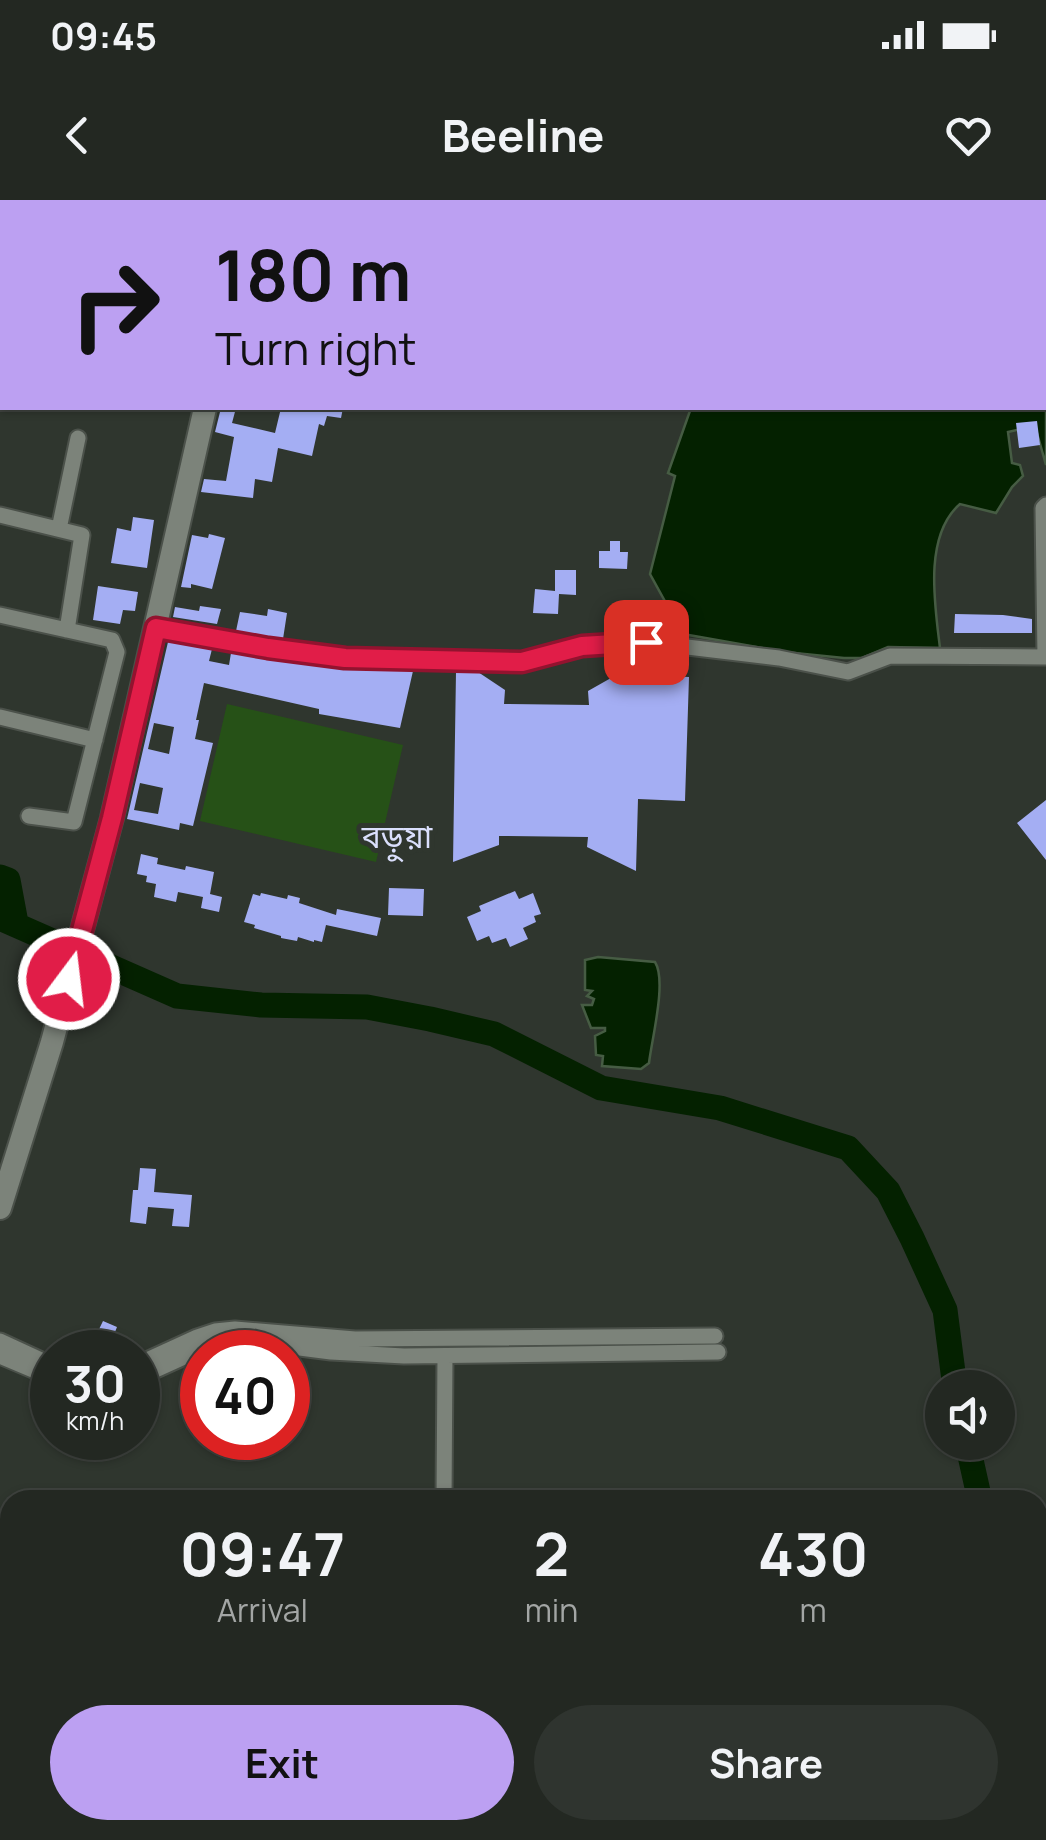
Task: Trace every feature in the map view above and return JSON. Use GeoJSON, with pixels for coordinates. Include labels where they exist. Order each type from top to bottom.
{"type":"FeatureCollection","features":[{"type":"Feature","properties":{"kind":"street"},"geometry":{"type":"LineString","coordinates":[[0,1208],[52,1042],[94,885],[205,410]]}},
{"type":"Feature","properties":{"kind":"street"},"geometry":{"type":"LineString","coordinates":[[59,529],[78,438]]}},
{"type":"Feature","properties":{"kind":"street"},"geometry":{"type":"LineString","coordinates":[[156,628],[345,658],[522,662],[582,646],[646,642],[779,658],[848,672],[890,656],[1045,657],[1046,506]]}},
{"type":"Feature","properties":{"kind":"street"},"geometry":{"type":"LineString","coordinates":[[0,515],[82,534],[66,630]]}},
{"type":"Feature","properties":{"kind":"street"},"geometry":{"type":"LineString","coordinates":[[0,615],[112,640],[115,645],[116,661],[74,822],[29,816]]}},
{"type":"Feature","properties":{"kind":"street"},"geometry":{"type":"LineString","coordinates":[[0,717],[95,740]]}},
{"type":"Feature","properties":{"kind":"street"},"geometry":{"type":"LineString","coordinates":[[160,1359],[165,1358],[220,1342],[236,1340],[369,1355],[445,1356],[631,1354],[717,1344],[632,1336],[355,1340],[235,1329],[197,1337],[165,1358],[160,1362]]}},
{"type":"Feature","properties":{"kind":"street"},"geometry":{"type":"LineString","coordinates":[[631,1354],[632,1336]]}},
{"type":"Feature","properties":{"kind":"street"},"geometry":{"type":"LineString","coordinates":[[0,1340],[30,1354]]}},
{"type":"Feature","properties":{"kind":"street"},"geometry":{"type":"LineString","coordinates":[[0,1356],[30,1369]]}},
{"type":"Feature","properties":{"kind":"street"},"geometry":{"type":"LineString","coordinates":[[444,1490],[445,1356]]}},
{"type":"Feature","properties":{"kind":"green space"},"geometry":{"type":"Polygon","coordinates":[[[227,704],[403,745],[376,862],[200,821],[227,704]]]}},
{"type":"Feature","properties":{"kind":"shaded area"},"geometry":{"type":"Polygon","coordinates":[[[690,410],[1046,410],[1046,465],[1035,426],[1008,432],[1012,463],[1020,465],[1023,476],[996,513],[960,504],[948,518],[934,572],[940,648],[888,647],[862,658],[844,658],[683,634],[650,574],[675,476],[668,473],[690,410]]]}},
{"type":"Feature","properties":{"kind":"shaded area"},"geometry":{"type":"Polygon","coordinates":[[[598,957],[655,962],[660,982],[658,1010],[649,1063],[641,1069],[602,1066],[603,1056],[596,1055],[595,1036],[605,1028],[591,1028],[582,1005],[592,1005],[594,999],[587,996],[592,991],[585,990],[585,960],[598,957]]]}},
{"type":"Feature","properties":{"kind":"building"},"geometry":{"type":"Polygon","coordinates":[[[220,410],[235,410],[232,423],[275,433],[281,410],[343,410],[341,418],[327,416],[324,426],[319,424],[312,456],[278,448],[272,482],[255,479],[253,498],[201,492],[204,479],[226,481],[234,437],[215,432],[220,410]]]}},
{"type":"Feature","properties":{"kind":"building"},"geometry":{"type":"Polygon","coordinates":[[[1037,421],[1040,445],[1019,448],[1016,423],[1037,421]]]}},
{"type":"Feature","properties":{"kind":"building"},"geometry":{"type":"Polygon","coordinates":[[[133,517],[154,520],[147,568],[111,563],[117,528],[131,531],[133,517]]]}},
{"type":"Feature","properties":{"kind":"building"},"geometry":{"type":"Polygon","coordinates":[[[209,534],[225,538],[212,589],[191,584],[191,588],[181,587],[192,535],[208,538],[209,534]]]}},
{"type":"Feature","properties":{"kind":"building"},"geometry":{"type":"Polygon","coordinates":[[[610,541],[620,541],[620,552],[628,552],[627,569],[599,568],[599,551],[610,551],[610,541]]]}},
{"type":"Feature","properties":{"kind":"building"},"geometry":{"type":"Polygon","coordinates":[[[555,570],[576,570],[576,595],[559,594],[558,614],[533,613],[535,589],[555,591],[555,570]]]}},
{"type":"Feature","properties":{"kind":"building"},"geometry":{"type":"Polygon","coordinates":[[[98,586],[138,592],[135,611],[123,610],[120,624],[93,620],[98,586]]]}},
{"type":"Feature","properties":{"kind":"building"},"geometry":{"type":"Polygon","coordinates":[[[200,606],[221,609],[217,624],[173,617],[175,607],[199,611],[200,606]]]}},
{"type":"Feature","properties":{"kind":"building"},"geometry":{"type":"Polygon","coordinates":[[[268,609],[287,613],[283,639],[236,631],[240,612],[267,616],[268,609]]]}},
{"type":"Feature","properties":{"kind":"building"},"geometry":{"type":"Polygon","coordinates":[[[955,614],[1032,619],[1032,633],[954,633],[955,614]]]}},
{"type":"Feature","properties":{"kind":"building"},"geometry":{"type":"Polygon","coordinates":[[[168,642],[212,649],[209,661],[229,665],[231,653],[344,669],[413,671],[400,728],[319,714],[319,709],[204,683],[195,739],[213,743],[193,826],[180,823],[179,830],[127,819],[168,642]],[[154,723],[148,749],[169,754],[174,727],[154,723]],[[140,783],[134,810],[158,814],[163,788],[140,783]]]}},
{"type":"Feature","properties":{"kind":"building"},"geometry":{"type":"Polygon","coordinates":[[[641,661],[641,675],[689,677],[685,801],[638,799],[636,871],[587,847],[588,837],[499,836],[499,845],[453,862],[456,672],[478,672],[505,690],[504,704],[589,705],[588,691],[641,661]]]}},
{"type":"Feature","properties":{"kind":"building"},"geometry":{"type":"Polygon","coordinates":[[[1046,800],[1046,860],[1017,823],[1046,800]]]}},
{"type":"Feature","properties":{"kind":"building"},"geometry":{"type":"Polygon","coordinates":[[[141,854],[158,858],[157,864],[214,872],[210,894],[222,897],[219,912],[201,908],[203,897],[178,892],[176,902],[154,897],[156,884],[137,874],[141,854]]]}},
{"type":"Feature","properties":{"kind":"building"},"geometry":{"type":"Polygon","coordinates":[[[389,888],[424,889],[423,916],[388,915],[389,888]]]}},
{"type":"Feature","properties":{"kind":"building"},"geometry":{"type":"Polygon","coordinates":[[[515,891],[519,899],[533,893],[541,914],[534,916],[536,922],[523,928],[528,939],[510,947],[506,938],[492,943],[489,936],[477,941],[467,917],[481,911],[479,906],[515,891]]]}},
{"type":"Feature","properties":{"kind":"building"},"geometry":{"type":"Polygon","coordinates":[[[253,894],[300,898],[299,903],[336,915],[337,909],[381,918],[377,936],[326,925],[322,942],[298,937],[297,941],[254,928],[255,925],[244,922],[253,894]]]}},
{"type":"Feature","properties":{"kind":"building"},"geometry":{"type":"Polygon","coordinates":[[[140,1168],[156,1169],[154,1192],[192,1195],[189,1227],[172,1226],[174,1209],[148,1207],[146,1224],[130,1222],[140,1168]]]}},
{"type":"Feature","properties":{"kind":"building"},"geometry":{"type":"Polygon","coordinates":[[[103,1321],[117,1327],[116,1330],[99,1330],[103,1321]]]}},
{"type":"Feature","properties":{"kind":"waterway"},"geometry":{"type":"LineString","coordinates":[[0,877],[8,880],[16,923]]}},
{"type":"Feature","properties":{"kind":"waterway"},"geometry":{"type":"LineString","coordinates":[[0,918],[177,996],[261,1005],[367,1007],[430,1019],[494,1034],[601,1088],[720,1108],[848,1148],[888,1191],[912,1238],[945,1310],[953,1370]]}},
{"type":"Feature","properties":{"kind":"waterway"},"geometry":{"type":"LineString","coordinates":[[971,1460],[978,1490]]}},
{"type":"Feature","properties":{"kind":"district","name":"বড়ুয়া"},"geometry":{"type":"Point","coordinates":[397,837]}},
{"type":"Feature","properties":{"kind":"route"},"geometry":{"type":"LineString","coordinates":[[69,979],[112,818],[156,628],[345,658],[522,662],[582,646],[646,642]]}}]}
